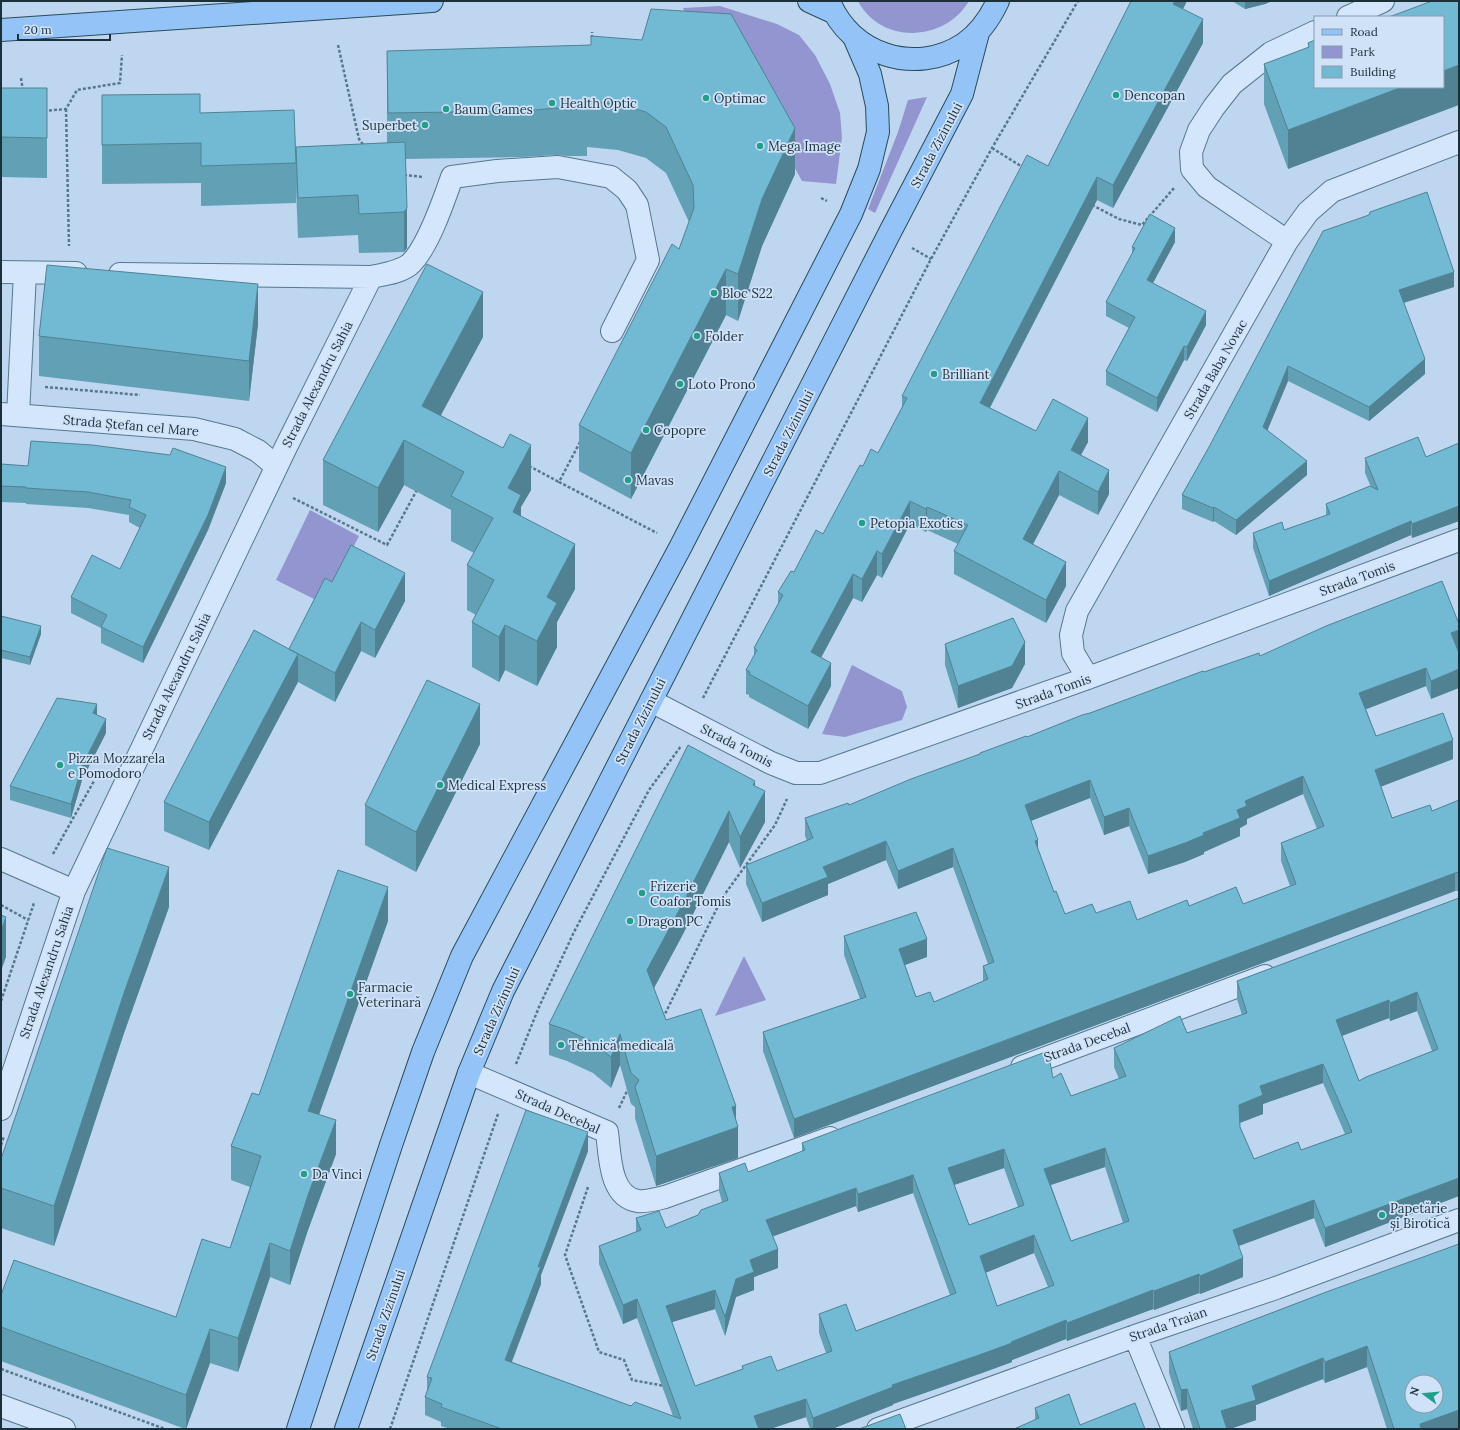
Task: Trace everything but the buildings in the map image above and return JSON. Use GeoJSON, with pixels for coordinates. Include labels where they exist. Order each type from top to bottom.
{"type":"FeatureCollection","features":[{"type":"Feature","properties":{"kind":"main road"},"geometry":{"type":"LineString","coordinates":[[1,30],[432,1]]}},
{"type":"Feature","properties":{"kind":"main road"},"geometry":{"type":"LineString","coordinates":[[809,1],[831,7],[842,26],[867,47],[883,54],[899,58],[916,59],[934,57],[949,52],[964,44],[978,33],[990,18],[998,1]]}},
{"type":"Feature","properties":{"kind":"main road","name":"Strada Zizinului"},"geometry":{"type":"LineString","coordinates":[[346,1429],[469,1073],[503,991],[888,234],[962,94],[978,33]]}},
{"type":"Feature","properties":{"kind":"main road"},"geometry":{"type":"LineString","coordinates":[[298,1429],[418,1066],[462,956],[681,546],[851,214],[868,169],[878,132],[877,106],[870,74],[854,37]]}},
{"type":"Feature","properties":{"kind":"street"},"geometry":{"type":"LineString","coordinates":[[1350,16],[1383,1]]}},
{"type":"Feature","properties":{"kind":"street"},"geometry":{"type":"LineString","coordinates":[[1288,241],[1207,187],[1192,169],[1191,152],[1200,130],[1214,107],[1232,84],[1271,52],[1314,32]]}},
{"type":"Feature","properties":{"kind":"street","name":"Strada Baba Novac"},"geometry":{"type":"LineString","coordinates":[[1088,678],[1073,653],[1071,635],[1077,611],[1288,241],[1308,212],[1332,191],[1459,142]]}},
{"type":"Feature","properties":{"kind":"street"},"geometry":{"type":"LineString","coordinates":[[1,272],[371,277],[395,272],[408,265],[418,254],[435,222],[452,177],[558,167],[611,177],[627,190],[637,205],[648,260],[612,331]]}},
{"type":"Feature","properties":{"kind":"street"},"geometry":{"type":"LineString","coordinates":[[9,414],[25,273]]}},
{"type":"Feature","properties":{"kind":"street","name":"Strada Alexandru Sahia"},"geometry":{"type":"LineString","coordinates":[[1,1109],[10,1049],[74,891],[276,466],[371,277]]}},
{"type":"Feature","properties":{"kind":"street","name":"Strada Ștefan cel Mare"},"geometry":{"type":"LineString","coordinates":[[9,414],[194,429],[236,439],[258,451],[276,466]]}},
{"type":"Feature","properties":{"kind":"street","name":"Strada Tomis"},"geometry":{"type":"LineString","coordinates":[[651,701],[771,763],[796,773],[820,773],[1088,678],[1459,540]]}},
{"type":"Feature","properties":{"kind":"street"},"geometry":{"type":"LineString","coordinates":[[1,859],[74,891]]}},
{"type":"Feature","properties":{"kind":"street","name":"Strada Decebal"},"geometry":{"type":"LineString","coordinates":[[1004,1073],[1280,970]]}},
{"type":"Feature","properties":{"kind":"street","name":"Strada Decebal"},"geometry":{"type":"LineString","coordinates":[[469,1073],[607,1132],[614,1178],[619,1190],[628,1198],[637,1201],[648,1201],[673,1194],[850,1131]]}},
{"type":"Feature","properties":{"kind":"street","name":"Strada Traian"},"geometry":{"type":"LineString","coordinates":[[878,1429],[1135,1336],[1276,1288],[1459,1220]]}},
{"type":"Feature","properties":{"kind":"street"},"geometry":{"type":"LineString","coordinates":[[1135,1336],[1173,1429]]}},
{"type":"Feature","properties":{"kind":"street"},"geometry":{"type":"LineString","coordinates":[[1,1406],[64,1429]]}},
{"type":"Feature","properties":{"kind":"path"},"geometry":{"type":"LineString","coordinates":[[592,32],[592,39]]}},
{"type":"Feature","properties":{"kind":"path"},"geometry":{"type":"LineString","coordinates":[[338,44],[359,139],[368,150]]}},
{"type":"Feature","properties":{"kind":"path"},"geometry":{"type":"LineString","coordinates":[[69,273],[66,109],[77,90],[120,83],[122,55]]}},
{"type":"Feature","properties":{"kind":"path"},"geometry":{"type":"LineString","coordinates":[[21,78],[23,92]]}},
{"type":"Feature","properties":{"kind":"path"},"geometry":{"type":"LineString","coordinates":[[42,112],[66,109]]}},
{"type":"Feature","properties":{"kind":"path"},"geometry":{"type":"LineString","coordinates":[[992,148],[1025,169]]}},
{"type":"Feature","properties":{"kind":"path"},"geometry":{"type":"LineString","coordinates":[[1085,202],[1119,219],[1142,224],[1192,169]]}},
{"type":"Feature","properties":{"kind":"path"},"geometry":{"type":"LineString","coordinates":[[401,174],[407,176],[452,177]]}},
{"type":"Feature","properties":{"kind":"path"},"geometry":{"type":"LineString","coordinates":[[748,290],[774,298]]}},
{"type":"Feature","properties":{"kind":"path"},"geometry":{"type":"LineString","coordinates":[[559,482],[581,440]]}},
{"type":"Feature","properties":{"kind":"path"},"geometry":{"type":"LineString","coordinates":[[525,464],[681,546]]}},
{"type":"Feature","properties":{"kind":"path"},"geometry":{"type":"LineString","coordinates":[[290,496],[387,545],[421,482]]}},
{"type":"Feature","properties":{"kind":"path"},"geometry":{"type":"LineString","coordinates":[[680,747],[687,750]]}},
{"type":"Feature","properties":{"kind":"path"},"geometry":{"type":"LineString","coordinates":[[1,1001],[28,920],[53,854],[96,778]]}},
{"type":"Feature","properties":{"kind":"path"},"geometry":{"type":"LineString","coordinates":[[662,1019],[722,898],[775,826],[788,797]]}},
{"type":"Feature","properties":{"kind":"path"},"geometry":{"type":"LineString","coordinates":[[1,905],[28,920]]}},
{"type":"Feature","properties":{"kind":"path"},"geometry":{"type":"LineString","coordinates":[[607,1132],[631,1082]]}},
{"type":"Feature","properties":{"kind":"path"},"geometry":{"type":"LineString","coordinates":[[589,1183],[565,1255],[599,1352],[624,1360],[632,1380],[667,1387]]}},
{"type":"Feature","properties":{"kind":"path"},"geometry":{"type":"LineString","coordinates":[[1,1369],[165,1429]]}},
{"type":"Feature","properties":{"kind":"green space"},"geometry":{"type":"Polygon","coordinates":[[[858,1],[969,1],[958,15],[945,24],[929,31],[913,33],[897,31],[882,25],[868,15],[858,1]]]}},
{"type":"Feature","properties":{"kind":"green space"},"geometry":{"type":"Polygon","coordinates":[[[720,6],[777,24],[799,35],[815,55],[830,84],[840,113],[842,137],[836,184],[802,181],[725,42],[695,35],[683,8],[720,6]]]}},
{"type":"Feature","properties":{"kind":"green space"},"geometry":{"type":"Polygon","coordinates":[[[927,97],[875,213],[868,209],[898,132],[908,100],[927,97]]]}},
{"type":"Feature","properties":{"kind":"green space"},"geometry":{"type":"Polygon","coordinates":[[[310,510],[359,536],[324,604],[276,580],[310,510]]]}},
{"type":"Feature","properties":{"kind":"green space"},"geometry":{"type":"Polygon","coordinates":[[[852,665],[902,691],[907,707],[902,720],[845,737],[822,734],[852,665]]]}},
{"type":"Feature","properties":{"kind":"green space"},"geometry":{"type":"Polygon","coordinates":[[[744,956],[766,1000],[715,1016],[744,956]]]}},
{"type":"Feature","properties":{"kind":"place","name":"Dencopan"},"geometry":{"type":"Point","coordinates":[1116,95]}},
{"type":"Feature","properties":{"kind":"place","name":"Optimac"},"geometry":{"type":"Point","coordinates":[706,98]}},
{"type":"Feature","properties":{"kind":"place","name":"Health Optic"},"geometry":{"type":"Point","coordinates":[552,103]}},
{"type":"Feature","properties":{"kind":"place","name":"Baum Games"},"geometry":{"type":"Point","coordinates":[446,109]}},
{"type":"Feature","properties":{"kind":"place","name":"Superbet"},"geometry":{"type":"Point","coordinates":[425,125]}},
{"type":"Feature","properties":{"kind":"place","name":"Mega Image"},"geometry":{"type":"Point","coordinates":[760,146]}},
{"type":"Feature","properties":{"kind":"place","name":"Bloc S22"},"geometry":{"type":"Point","coordinates":[714,293]}},
{"type":"Feature","properties":{"kind":"place","name":"Folder"},"geometry":{"type":"Point","coordinates":[697,336]}},
{"type":"Feature","properties":{"kind":"place","name":"Brilliant"},"geometry":{"type":"Point","coordinates":[934,374]}},
{"type":"Feature","properties":{"kind":"place","name":"Loto Prono"},"geometry":{"type":"Point","coordinates":[680,384]}},
{"type":"Feature","properties":{"kind":"place","name":"Copopre"},"geometry":{"type":"Point","coordinates":[646,430]}},
{"type":"Feature","properties":{"kind":"place","name":"Mavas"},"geometry":{"type":"Point","coordinates":[628,480]}},
{"type":"Feature","properties":{"kind":"place","name":"Petopia Exotics"},"geometry":{"type":"Point","coordinates":[862,523]}},
{"type":"Feature","properties":{"kind":"place","name":"Pizza Mozzarela e Pomodoro"},"geometry":{"type":"Point","coordinates":[60,765]}},
{"type":"Feature","properties":{"kind":"place","name":"Medical Express"},"geometry":{"type":"Point","coordinates":[440,785]}},
{"type":"Feature","properties":{"kind":"place","name":"Frizerie Coafor Tomis"},"geometry":{"type":"Point","coordinates":[642,893]}},
{"type":"Feature","properties":{"kind":"place","name":"Dragon PC"},"geometry":{"type":"Point","coordinates":[630,921]}},
{"type":"Feature","properties":{"kind":"place","name":"Farmacie Veterinară"},"geometry":{"type":"Point","coordinates":[350,994]}},
{"type":"Feature","properties":{"kind":"place","name":"Tehnică medicală"},"geometry":{"type":"Point","coordinates":[561,1045]}},
{"type":"Feature","properties":{"kind":"place","name":"Da Vinci"},"geometry":{"type":"Point","coordinates":[304,1174]}},
{"type":"Feature","properties":{"kind":"place","name":"Papetărie și Birotică"},"geometry":{"type":"Point","coordinates":[1382,1215]}}]}
